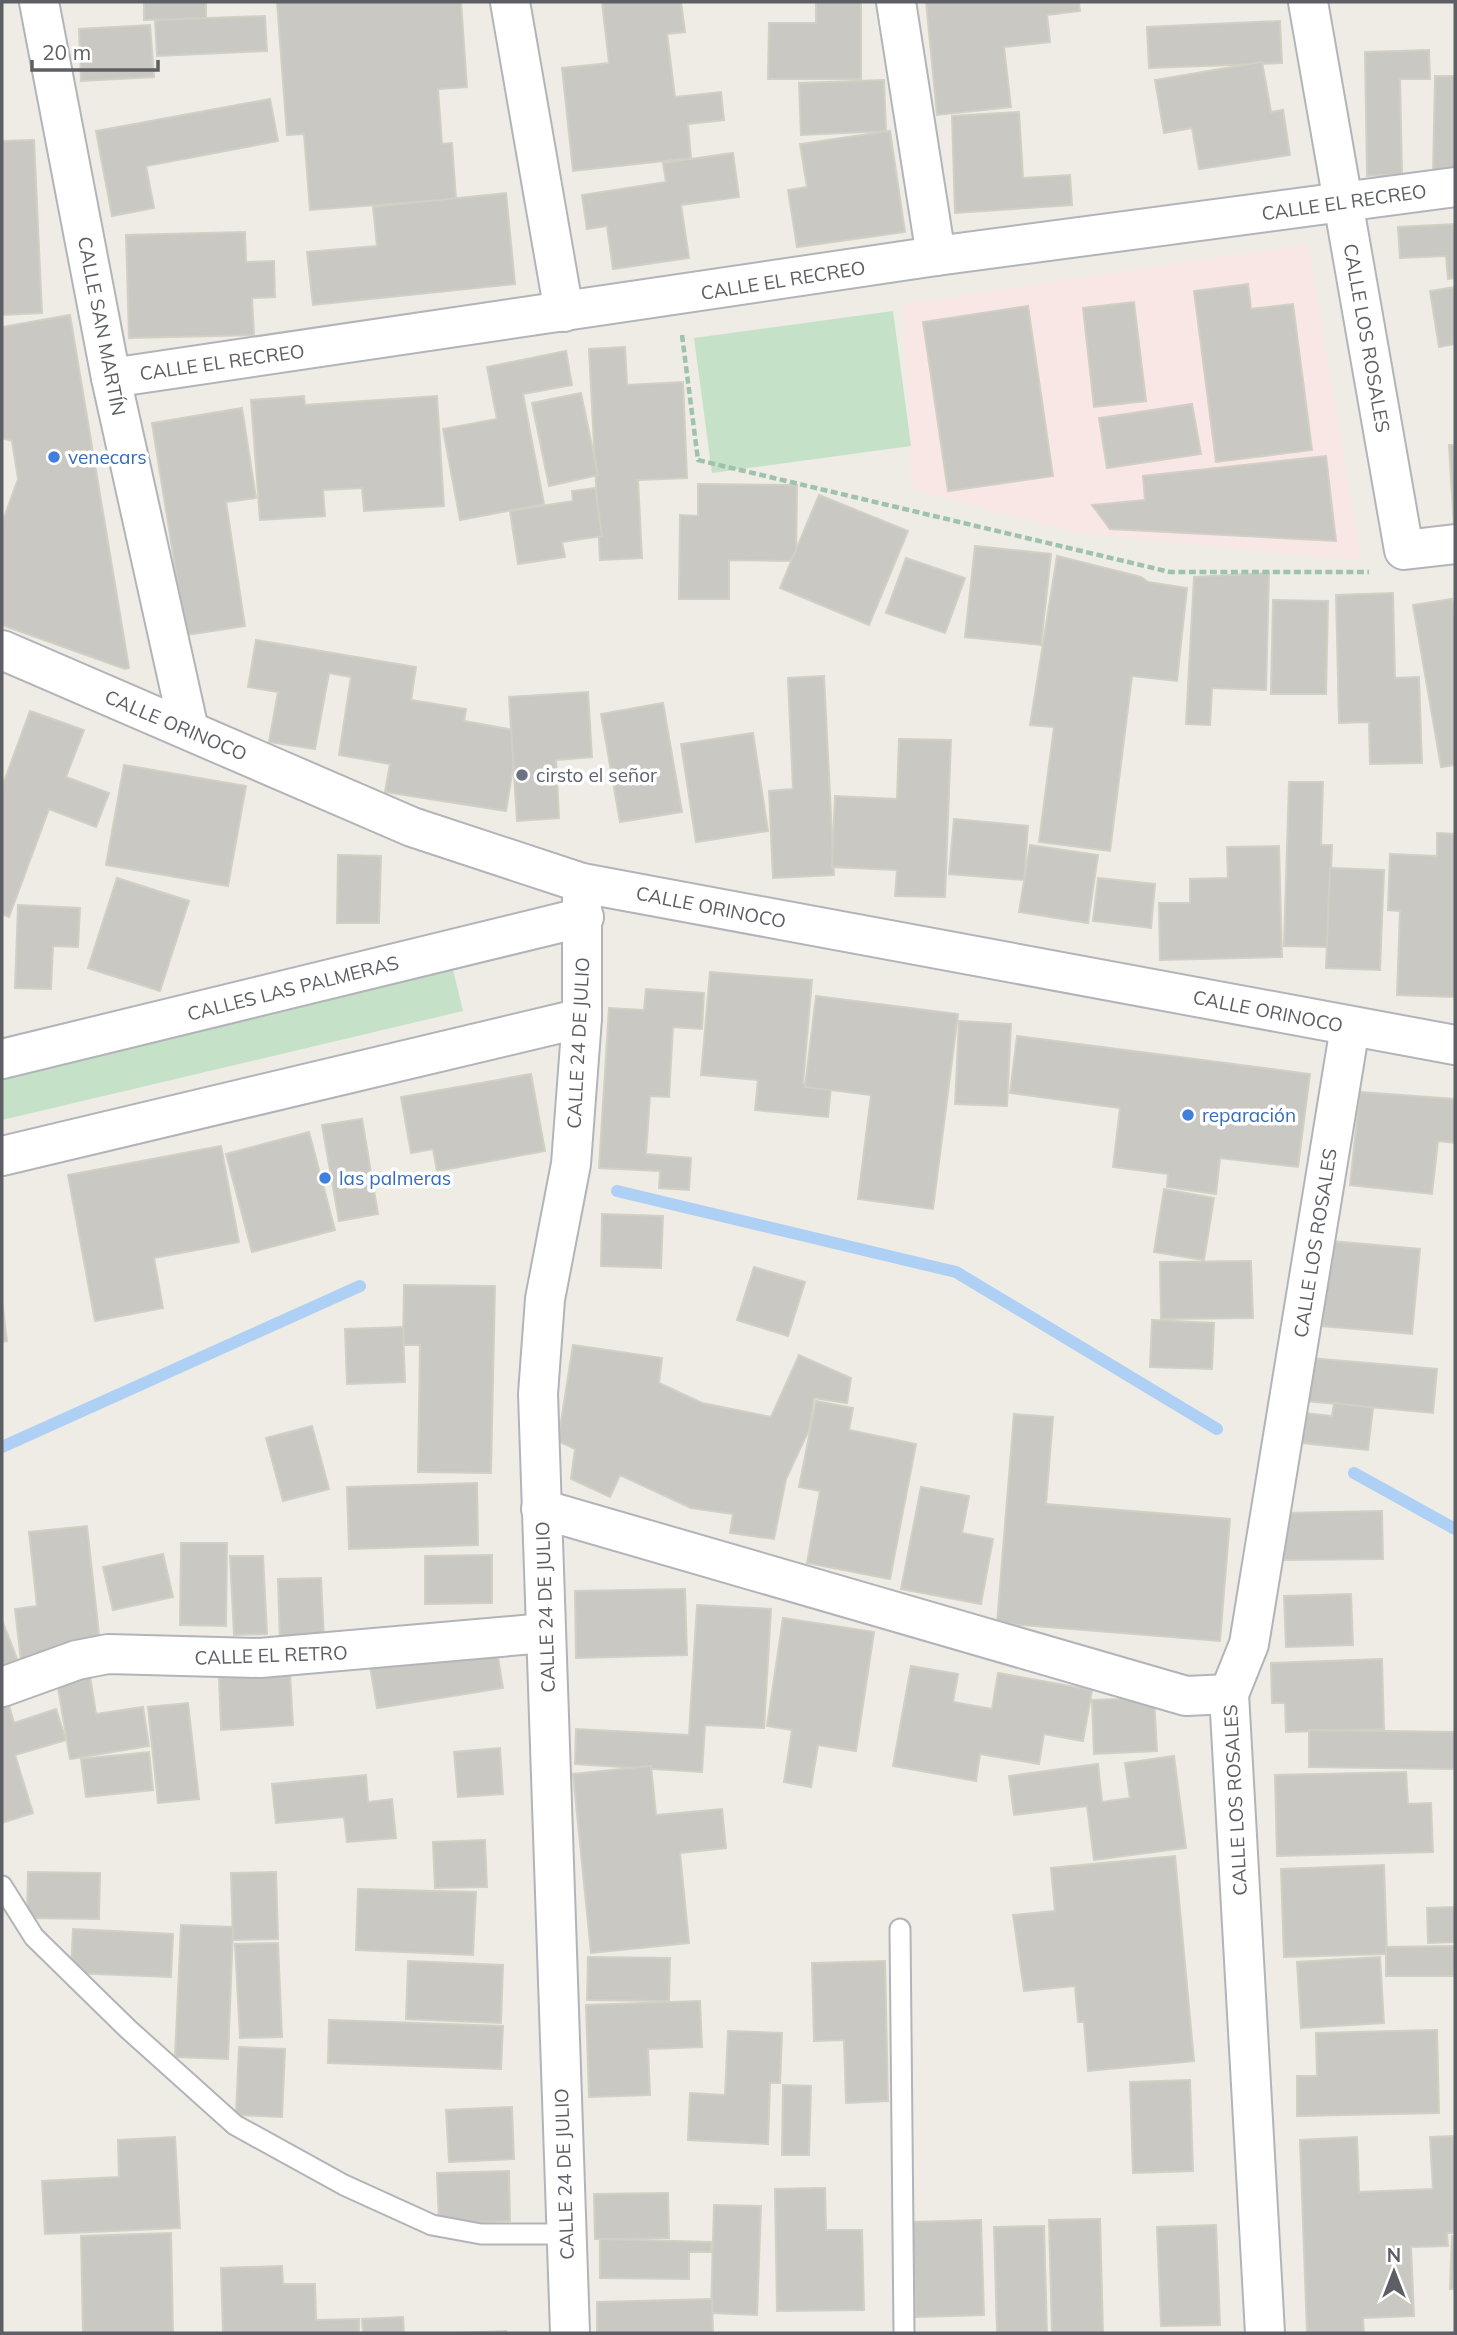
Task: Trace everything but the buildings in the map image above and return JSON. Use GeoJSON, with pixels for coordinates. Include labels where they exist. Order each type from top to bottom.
{"type":"FeatureCollection","features":[{"type":"Feature","properties":{"kind":"street","name":"CALLE SAN MARTÍN"},"geometry":{"type":"LineString","coordinates":[[39,2],[111,379],[189,730]]}},
{"type":"Feature","properties":{"kind":"street"},"geometry":{"type":"LineString","coordinates":[[510,2],[564,312]]}},
{"type":"Feature","properties":{"kind":"street"},"geometry":{"type":"LineString","coordinates":[[896,2],[936,256]]}},
{"type":"Feature","properties":{"kind":"street","name":"CALLE LOS ROSALES"},"geometry":{"type":"LineString","coordinates":[[1308,2],[1404,550]]}},
{"type":"Feature","properties":{"kind":"street","name":"CALLE EL RECREO"},"geometry":{"type":"LineString","coordinates":[[111,379],[936,256],[1455,187]]}},
{"type":"Feature","properties":{"kind":"street"},"geometry":{"type":"LineString","coordinates":[[1404,550],[1455,544]]}},
{"type":"Feature","properties":{"kind":"street","name":"CALLE ORINOCO"},"geometry":{"type":"LineString","coordinates":[[2,650],[583,900],[1455,1045]]}},
{"type":"Feature","properties":{"kind":"street","name":"CALLE 24 DE JULIO"},"geometry":{"type":"LineString","coordinates":[[570,2333],[538,1394],[545,1299],[571,1164],[582,1018],[583,900]]}},
{"type":"Feature","properties":{"kind":"street","name":"CALLES LAS PALMERAS"},"geometry":{"type":"LineString","coordinates":[[2,1059],[583,900]]}},
{"type":"Feature","properties":{"kind":"street"},"geometry":{"type":"LineString","coordinates":[[2,1156],[582,1018]]}},
{"type":"Feature","properties":{"kind":"street","name":"CALLE LOS ROSALES"},"geometry":{"type":"LineString","coordinates":[[1265,2333],[1229,1693],[1249,1644],[1350,1027]]}},
{"type":"Feature","properties":{"kind":"street"},"geometry":{"type":"LineString","coordinates":[[541,1509],[1185,1696],[1229,1693]]}},
{"type":"Feature","properties":{"kind":"street","name":"CALLE EL RETRO"},"geometry":{"type":"LineString","coordinates":[[2,1687],[77,1660],[108,1654],[260,1658],[545,1633]]}},
{"type":"Feature","properties":{"kind":"lane"},"geometry":{"type":"LineString","coordinates":[[2,1886],[34,1937],[128,2029],[234,2125],[344,2185],[432,2225],[481,2234],[567,2234]]}},
{"type":"Feature","properties":{"kind":"lane"},"geometry":{"type":"LineString","coordinates":[[900,1929],[904,2333]]}},
{"type":"Feature","properties":{"kind":"path"},"geometry":{"type":"LineString","coordinates":[[676,296],[698,460],[1170,572],[1372,572],[1404,550]]}},
{"type":"Feature","properties":{"kind":"shaded area"},"geometry":{"type":"Polygon","coordinates":[[[1308,244],[1361,561],[1072,532],[912,489],[903,304],[1308,244]]]}},
{"type":"Feature","properties":{"kind":"green space"},"geometry":{"type":"Polygon","coordinates":[[[893,311],[911,446],[712,473],[694,338],[893,311]]]}},
{"type":"Feature","properties":{"kind":"green space"},"geometry":{"type":"Polygon","coordinates":[[[453,970],[463,1011],[2,1120],[2,1077],[453,970]]]}},
{"type":"Feature","properties":{"kind":"waterway"},"geometry":{"type":"LineString","coordinates":[[617,1191],[956,1272],[1217,1429]]}},
{"type":"Feature","properties":{"kind":"waterway"},"geometry":{"type":"LineString","coordinates":[[2,1447],[360,1286]]}},
{"type":"Feature","properties":{"kind":"waterway"},"geometry":{"type":"LineString","coordinates":[[1354,1473],[1455,1529]]}},
{"type":"Feature","properties":{"kind":"place","name":"venecars"},"geometry":{"type":"Point","coordinates":[54,457]}},
{"type":"Feature","properties":{"kind":"place","name":"cirsto el señor"},"geometry":{"type":"Point","coordinates":[522,775]}},
{"type":"Feature","properties":{"kind":"place","name":"reparación"},"geometry":{"type":"Point","coordinates":[1188,1115]}},
{"type":"Feature","properties":{"kind":"place","name":"las palmeras"},"geometry":{"type":"Point","coordinates":[325,1178]}}]}
